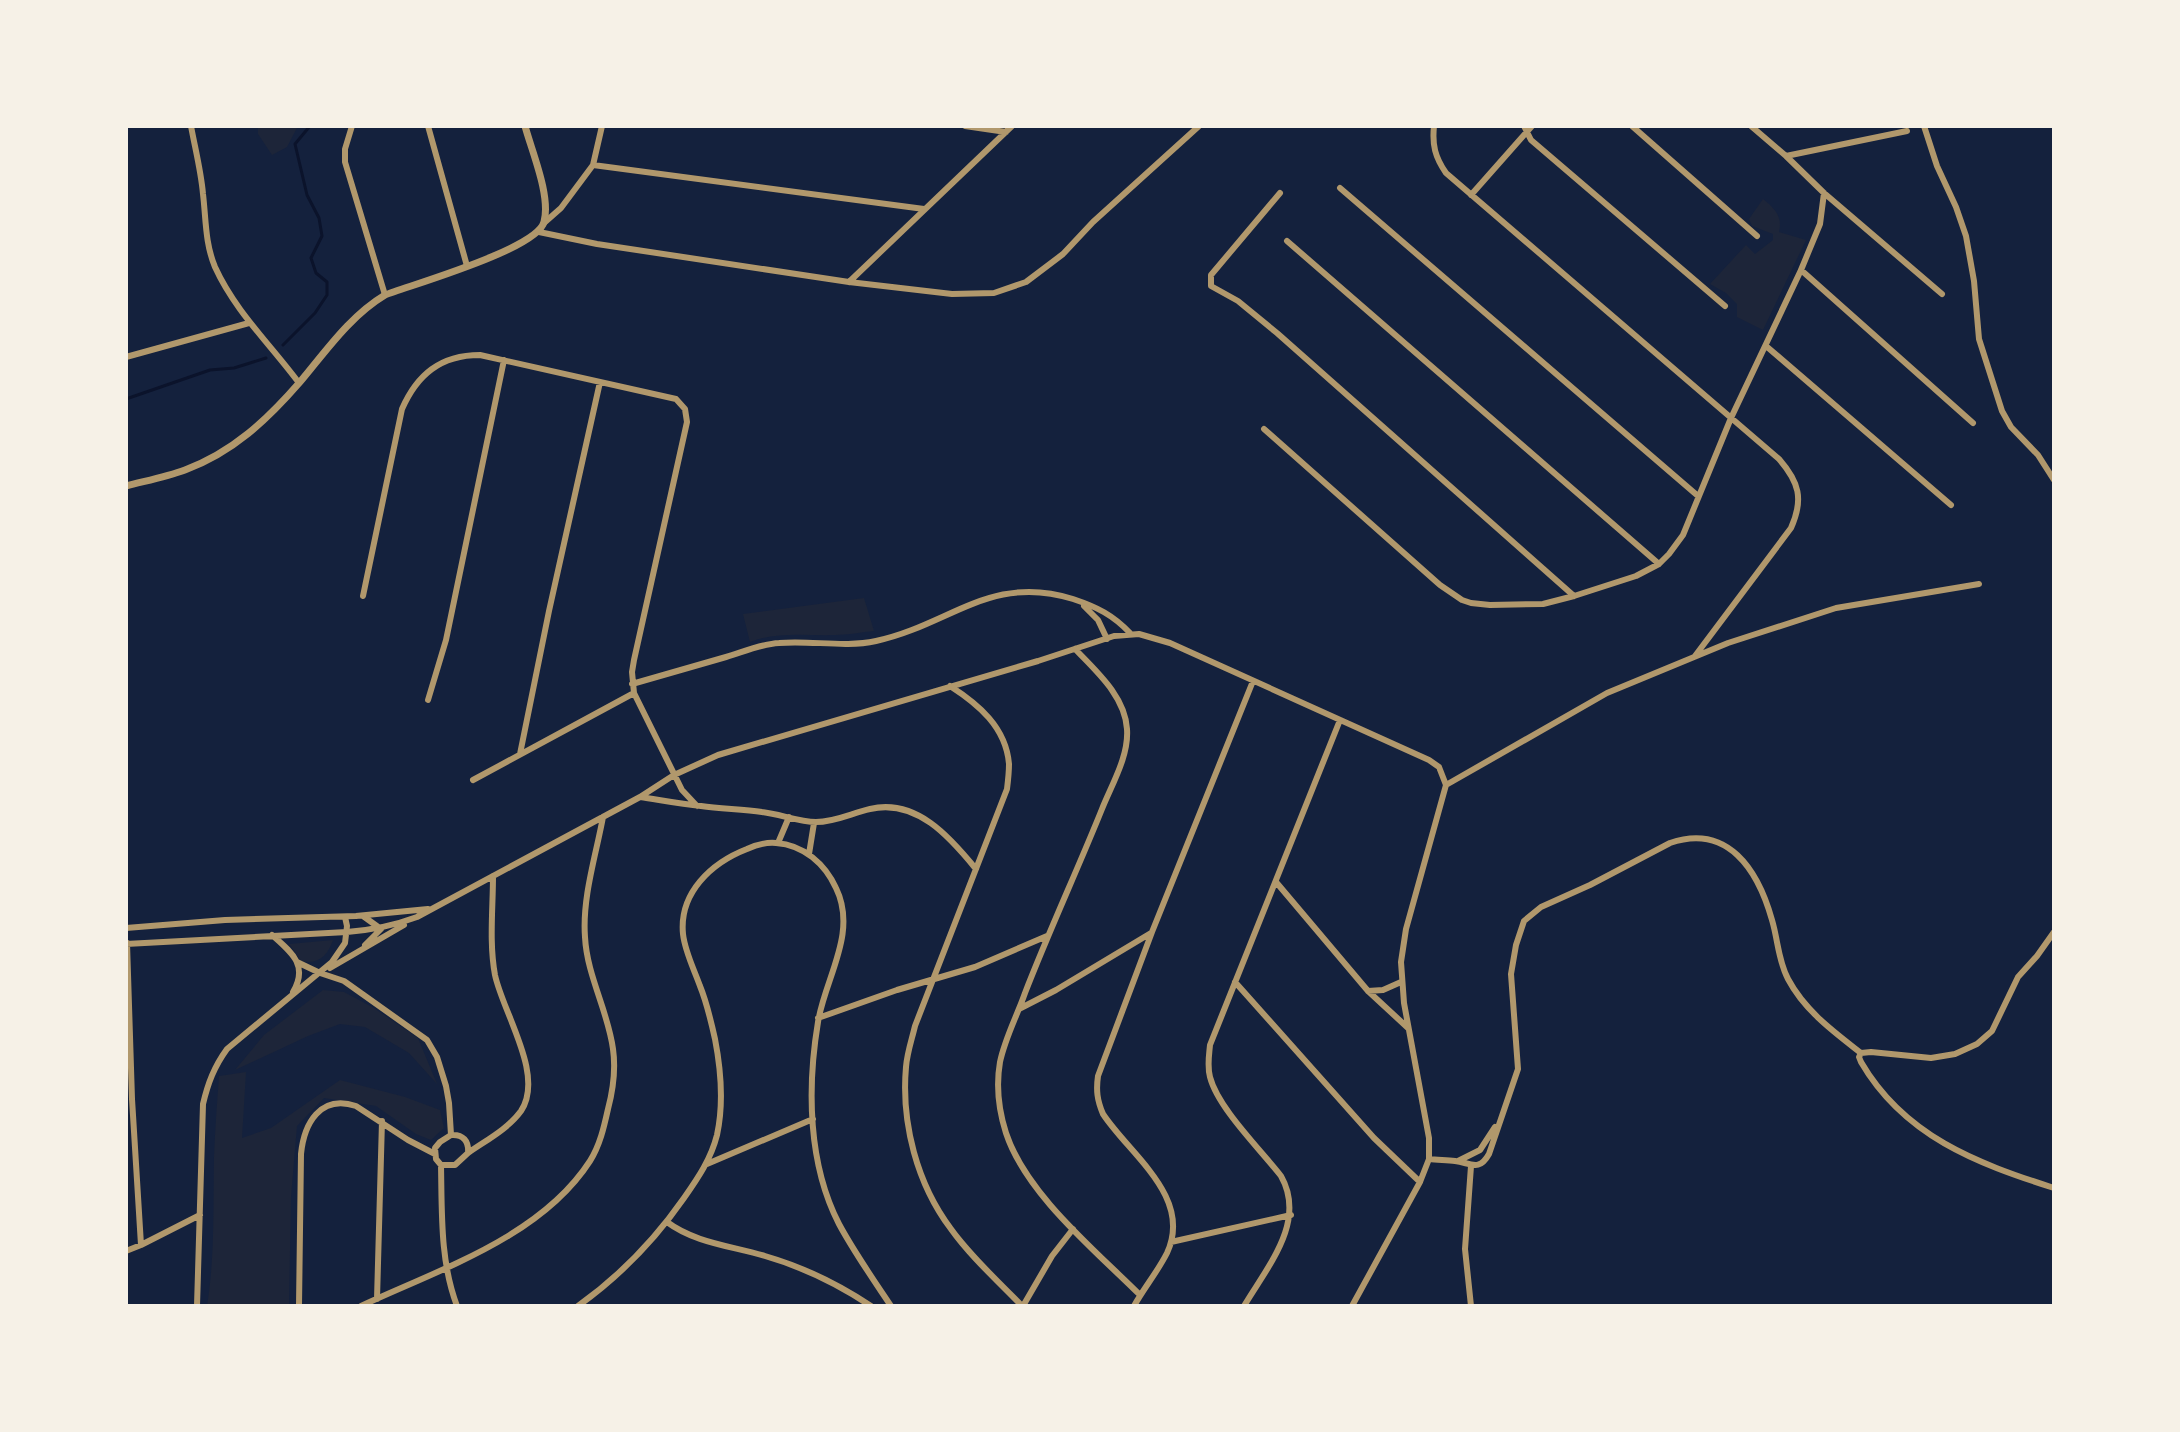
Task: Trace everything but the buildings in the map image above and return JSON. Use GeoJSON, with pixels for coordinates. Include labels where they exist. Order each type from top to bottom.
{"type":"FeatureCollection","features":[{"type":"Feature","properties":{"kind":"street"},"geometry":{"type":"LineString","coordinates":[[191,126],[203,192],[207,243],[214,265],[249,323],[299,383]]}},
{"type":"Feature","properties":{"kind":"street"},"geometry":{"type":"LineString","coordinates":[[352,126],[345,149],[345,162],[385,295]]}},
{"type":"Feature","properties":{"kind":"street"},"geometry":{"type":"LineString","coordinates":[[428,126],[467,266]]}},
{"type":"Feature","properties":{"kind":"street"},"geometry":{"type":"LineString","coordinates":[[525,126],[542,186],[544,223]]}},
{"type":"Feature","properties":{"kind":"street"},"geometry":{"type":"LineString","coordinates":[[126,486],[184,471],[226,450],[258,427],[373,302],[518,246],[539,232],[593,165],[602,126]]}},
{"type":"Feature","properties":{"kind":"street"},"geometry":{"type":"LineString","coordinates":[[965,126],[1006,132]]}},
{"type":"Feature","properties":{"kind":"street"},"geometry":{"type":"LineString","coordinates":[[849,282],[1012,126]]}},
{"type":"Feature","properties":{"kind":"street"},"geometry":{"type":"LineString","coordinates":[[539,232],[597,244],[849,282],[952,294],[986,294],[1026,282],[1063,254],[1093,222],[1199,126]]}},
{"type":"Feature","properties":{"kind":"street"},"geometry":{"type":"LineString","coordinates":[[1434,126],[1436,156],[1446,173],[1779,459],[1797,485],[1797,516],[1791,528],[1695,656]]}},
{"type":"Feature","properties":{"kind":"street"},"geometry":{"type":"LineString","coordinates":[[1471,195],[1525,130],[1532,126]]}},
{"type":"Feature","properties":{"kind":"street"},"geometry":{"type":"LineString","coordinates":[[1632,126],[1757,236]]}},
{"type":"Feature","properties":{"kind":"street"},"geometry":{"type":"LineString","coordinates":[[1751,126],[1942,294]]}},
{"type":"Feature","properties":{"kind":"street"},"geometry":{"type":"LineString","coordinates":[[1924,126],[1966,236],[1979,339],[2002,411],[2011,427],[2038,455],[2054,480]]}},
{"type":"Feature","properties":{"kind":"street"},"geometry":{"type":"LineString","coordinates":[[1525,130],[1531,140],[1725,306]]}},
{"type":"Feature","properties":{"kind":"street"},"geometry":{"type":"LineString","coordinates":[[1786,156],[1907,131]]}},
{"type":"Feature","properties":{"kind":"street"},"geometry":{"type":"LineString","coordinates":[[593,165],[924,209]]}},
{"type":"Feature","properties":{"kind":"street"},"geometry":{"type":"LineString","coordinates":[[1340,188],[1698,496]]}},
{"type":"Feature","properties":{"kind":"street"},"geometry":{"type":"LineString","coordinates":[[1280,193],[1211,275],[1213,288],[1238,301],[1289,343],[1574,596]]}},
{"type":"Feature","properties":{"kind":"street"},"geometry":{"type":"LineString","coordinates":[[1264,429],[1440,585],[1462,600],[1490,605],[1543,604],[1636,576],[1659,564],[1683,535],[1731,418],[1820,224],[1824,193]]}},
{"type":"Feature","properties":{"kind":"street"},"geometry":{"type":"LineString","coordinates":[[1287,241],[1659,564]]}},
{"type":"Feature","properties":{"kind":"street"},"geometry":{"type":"LineString","coordinates":[[1801,270],[1973,423]]}},
{"type":"Feature","properties":{"kind":"street"},"geometry":{"type":"LineString","coordinates":[[126,357],[249,323]]}},
{"type":"Feature","properties":{"kind":"street"},"geometry":{"type":"LineString","coordinates":[[1766,346],[1951,505]]}},
{"type":"Feature","properties":{"kind":"street"},"geometry":{"type":"LineString","coordinates":[[363,596],[402,409],[419,380],[451,358],[480,355],[676,399],[687,414],[687,422],[634,660],[632,684],[674,775],[685,795],[697,806]]}},
{"type":"Feature","properties":{"kind":"street"},"geometry":{"type":"LineString","coordinates":[[428,700],[446,640],[504,360]]}},
{"type":"Feature","properties":{"kind":"street"},"geometry":{"type":"LineString","coordinates":[[520,754],[600,382]]}},
{"type":"Feature","properties":{"kind":"street"},"geometry":{"type":"LineString","coordinates":[[1446,785],[1607,693],[1695,656],[1824,611],[1979,584]]}},
{"type":"Feature","properties":{"kind":"street"},"geometry":{"type":"LineString","coordinates":[[632,684],[769,644],[874,642],[904,633],[976,601],[996,595],[1034,591],[1079,601],[1110,615],[1130,634]]}},
{"type":"Feature","properties":{"kind":"street"},"geometry":{"type":"LineString","coordinates":[[1079,601],[1098,620],[1107,639]]}},
{"type":"Feature","properties":{"kind":"street"},"geometry":{"type":"LineString","coordinates":[[320,973],[431,909],[640,797],[674,775],[718,755],[1107,639],[1130,634],[1152,637],[1434,763],[1443,773],[1446,785],[1406,929],[1401,962],[1408,1028],[1427,1121],[1429,1159],[1420,1182],[1352,1306]]}},
{"type":"Feature","properties":{"kind":"street"},"geometry":{"type":"LineString","coordinates":[[1075,649],[1118,701],[1127,729],[1126,742],[1096,823],[1047,936],[1001,1060],[998,1082],[1001,1112],[1016,1157],[1027,1174],[1073,1229],[1140,1295]]}},
{"type":"Feature","properties":{"kind":"street"},"geometry":{"type":"LineString","coordinates":[[1134,1306],[1167,1252],[1173,1217],[1165,1193],[1103,1114],[1096,1090],[1103,1059],[1253,681]]}},
{"type":"Feature","properties":{"kind":"street"},"geometry":{"type":"LineString","coordinates":[[950,686],[992,720],[1006,747],[1009,764],[1007,789],[915,1026],[906,1064],[904,1092],[913,1150],[934,1203],[950,1229],[1022,1306],[1052,1256],[1073,1229]]}},
{"type":"Feature","properties":{"kind":"street"},"geometry":{"type":"LineString","coordinates":[[473,780],[634,693]]}},
{"type":"Feature","properties":{"kind":"street"},"geometry":{"type":"LineString","coordinates":[[1244,1306],[1279,1248],[1288,1226],[1291,1215],[1289,1195],[1281,1176],[1216,1092],[1210,1077],[1210,1045],[1340,720]]}},
{"type":"Feature","properties":{"kind":"street"},"geometry":{"type":"LineString","coordinates":[[640,797],[761,812],[814,823],[880,807],[895,807],[909,811],[937,827],[976,869]]}},
{"type":"Feature","properties":{"kind":"street"},"geometry":{"type":"LineString","coordinates":[[361,1306],[518,1230],[547,1210],[591,1160],[602,1135],[613,1087],[614,1051],[590,968],[585,928],[589,890],[604,816]]}},
{"type":"Feature","properties":{"kind":"street"},"geometry":{"type":"LineString","coordinates":[[778,843],[789,817]]}},
{"type":"Feature","properties":{"kind":"street"},"geometry":{"type":"LineString","coordinates":[[809,854],[814,823]]}},
{"type":"Feature","properties":{"kind":"street"},"geometry":{"type":"LineString","coordinates":[[1429,1159],[1458,1161],[1471,1166],[1480,1165],[1486,1159],[1518,1069],[1511,974],[1524,921],[1541,907],[1670,843],[1705,838],[1715,840],[1740,856],[1769,910],[1777,951],[1789,980],[1824,1024],[1861,1053],[1931,1058],[1955,1054],[1977,1044],[1992,1031],[2018,977],[2054,932]]}},
{"type":"Feature","properties":{"kind":"street"},"geometry":{"type":"LineString","coordinates":[[578,1306],[639,1255],[667,1222],[707,1164],[720,1117],[720,1066],[708,1011],[684,939],[682,923],[685,909],[700,881],[719,863],[752,847],[778,843],[809,854],[829,875],[842,901],[844,915],[839,951],[818,1018],[813,1051],[813,1119],[825,1191],[854,1249],[891,1306]]}},
{"type":"Feature","properties":{"kind":"street"},"geometry":{"type":"LineString","coordinates":[[441,1165],[455,1165],[509,1124],[521,1111],[528,1092],[526,1064],[495,974],[493,876]]}},
{"type":"Feature","properties":{"kind":"street"},"geometry":{"type":"LineString","coordinates":[[1276,882],[1368,991],[1408,1028]]}},
{"type":"Feature","properties":{"kind":"street"},"geometry":{"type":"LineString","coordinates":[[126,928],[225,920],[363,916],[431,909]]}},
{"type":"Feature","properties":{"kind":"street"},"geometry":{"type":"LineString","coordinates":[[363,916],[381,929]]}},
{"type":"Feature","properties":{"kind":"street"},"geometry":{"type":"LineString","coordinates":[[197,1306],[203,1104],[208,1083],[215,1065],[227,1049],[338,956],[347,932],[345,917]]}},
{"type":"Feature","properties":{"kind":"street"},"geometry":{"type":"LineString","coordinates":[[141,1245],[129,1099],[127,944],[381,929],[417,917]]}},
{"type":"Feature","properties":{"kind":"street"},"geometry":{"type":"LineString","coordinates":[[356,953],[381,929]]}},
{"type":"Feature","properties":{"kind":"street"},"geometry":{"type":"LineString","coordinates":[[1019,1009],[1152,932]]}},
{"type":"Feature","properties":{"kind":"street"},"geometry":{"type":"LineString","coordinates":[[271,935],[297,962],[344,981],[420,1034],[432,1047],[446,1086],[451,1135]]}},
{"type":"Feature","properties":{"kind":"street"},"geometry":{"type":"LineString","coordinates":[[818,1018],[975,967],[1047,936]]}},
{"type":"Feature","properties":{"kind":"street"},"geometry":{"type":"LineString","coordinates":[[291,995],[300,977],[297,962]]}},
{"type":"Feature","properties":{"kind":"street"},"geometry":{"type":"LineString","coordinates":[[339,963],[344,981]]}},
{"type":"Feature","properties":{"kind":"street"},"geometry":{"type":"LineString","coordinates":[[1235,982],[1374,1138],[1420,1182]]}},
{"type":"Feature","properties":{"kind":"street"},"geometry":{"type":"LineString","coordinates":[[1368,991],[1383,990],[1401,982]]}},
{"type":"Feature","properties":{"kind":"street"},"geometry":{"type":"LineString","coordinates":[[1861,1053],[1861,1062],[1880,1090],[1891,1104],[1918,1126],[1997,1170],[2054,1188]]}},
{"type":"Feature","properties":{"kind":"street"},"geometry":{"type":"LineString","coordinates":[[299,1306],[301,1154],[310,1121],[337,1103],[346,1103],[435,1154]]}},
{"type":"Feature","properties":{"kind":"street"},"geometry":{"type":"LineString","coordinates":[[1458,1161],[1480,1150],[1502,1117]]}},
{"type":"Feature","properties":{"kind":"street"},"geometry":{"type":"LineString","coordinates":[[707,1164],[813,1119]]}},
{"type":"Feature","properties":{"kind":"street"},"geometry":{"type":"LineString","coordinates":[[377,1299],[382,1121]]}},
{"type":"Feature","properties":{"kind":"street"},"geometry":{"type":"LineString","coordinates":[[457,1306],[446,1267],[441,1165],[435,1148],[451,1135],[463,1137],[468,1153]]}},
{"type":"Feature","properties":{"kind":"street"},"geometry":{"type":"LineString","coordinates":[[1471,1166],[1465,1249],[1471,1306]]}},
{"type":"Feature","properties":{"kind":"street"},"geometry":{"type":"LineString","coordinates":[[126,1251],[200,1215]]}},
{"type":"Feature","properties":{"kind":"street"},"geometry":{"type":"LineString","coordinates":[[1171,1242],[1291,1215]]}},
{"type":"Feature","properties":{"kind":"street"},"geometry":{"type":"LineString","coordinates":[[667,1222],[689,1236],[794,1265],[846,1289],[871,1306]]}},
{"type":"Feature","properties":{"kind":"street"},"geometry":{"type":"LineString","coordinates":[[593,1295],[596,1304]]}},
{"type":"Feature","properties":{"kind":"shaded area"},"geometry":{"type":"Polygon","coordinates":[[[258,126],[298,126],[287,147],[272,155],[258,134],[258,126]]]}},
{"type":"Feature","properties":{"kind":"shaded area"},"geometry":{"type":"Polygon","coordinates":[[[1763,199],[1779,217],[1779,232],[1806,240],[1763,330],[1737,317],[1737,304],[1710,284],[1746,245],[1755,254],[1773,240],[1773,234],[1752,226],[1749,219],[1763,199]]]}},
{"type":"Feature","properties":{"kind":"shaded area"},"geometry":{"type":"Polygon","coordinates":[[[864,598],[874,631],[840,635],[782,635],[750,642],[743,614],[864,598]]]}},
{"type":"Feature","properties":{"kind":"shaded area"},"geometry":{"type":"Polygon","coordinates":[[[333,940],[325,954],[313,962],[301,961],[289,944],[333,940]]]}},
{"type":"Feature","properties":{"kind":"shaded area"},"geometry":{"type":"Polygon","coordinates":[[[323,990],[344,992],[418,1038],[437,1084],[409,1053],[365,1027],[340,1024],[235,1070],[264,1035],[323,990]]]}},
{"type":"Feature","properties":{"kind":"shaded area"},"geometry":{"type":"Polygon","coordinates":[[[246,1072],[242,1138],[271,1128],[340,1080],[440,1110],[444,1128],[431,1140],[416,1134],[376,1106],[324,1098],[297,1126],[291,1197],[289,1306],[207,1306],[219,1076],[246,1072]]]}},
{"type":"Feature","properties":{"kind":"waterway"},"geometry":{"type":"LineString","coordinates":[[283,345],[315,313],[327,295],[327,282],[316,273],[311,258],[322,236],[319,218],[307,195],[295,144],[310,126]]}},
{"type":"Feature","properties":{"kind":"waterway"},"geometry":{"type":"LineString","coordinates":[[126,399],[210,370],[234,368],[266,358]]}}]}
